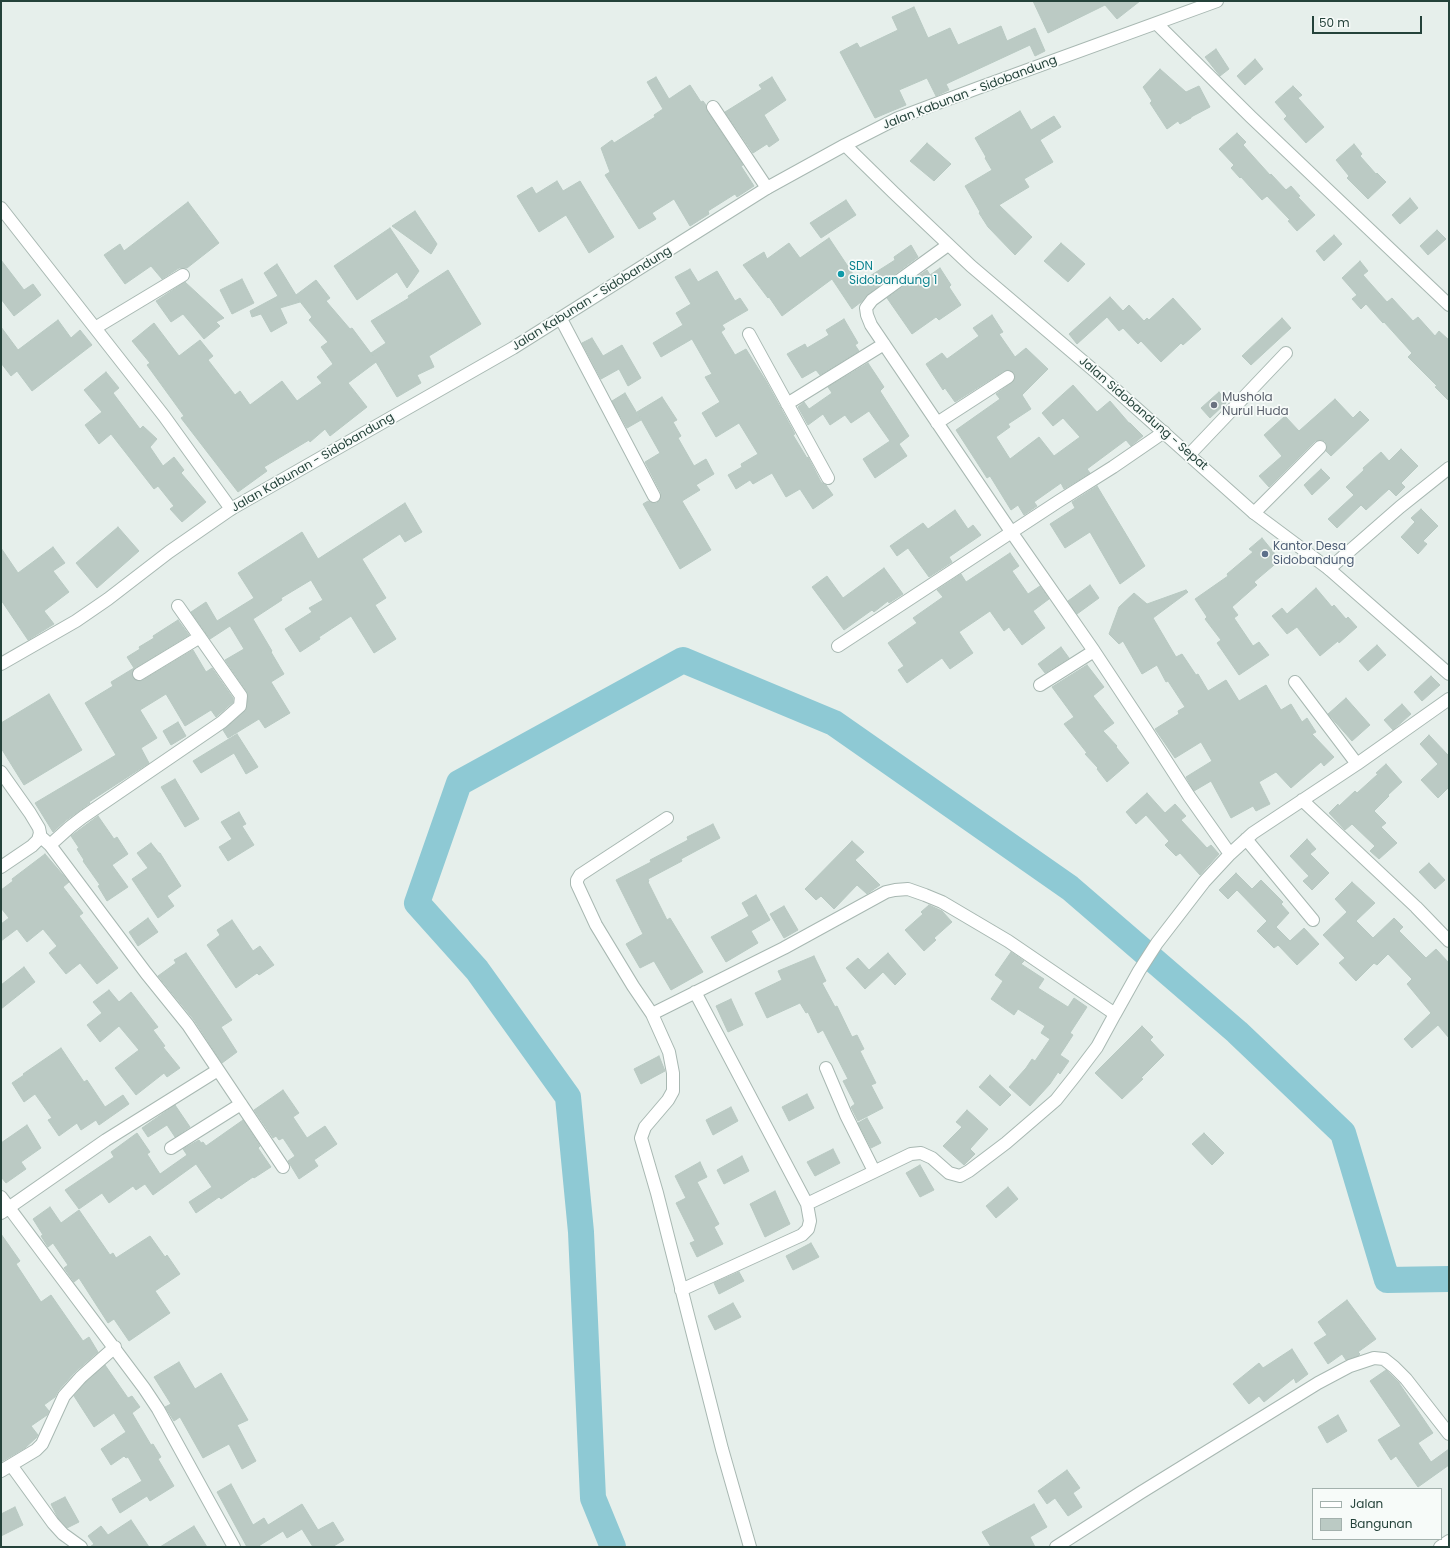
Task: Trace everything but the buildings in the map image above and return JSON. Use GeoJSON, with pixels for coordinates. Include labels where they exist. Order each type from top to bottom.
{"type":"FeatureCollection","features":[{"type":"Feature","properties":{"kind":"street","name":"Jalan Kabunan - Sidobandung"},"geometry":{"type":"LineString","coordinates":[[1,664],[76,621],[108,599],[169,552],[231,509],[506,352],[561,319],[767,188],[845,145],[898,118],[1217,1]]}},
{"type":"Feature","properties":{"kind":"street"},"geometry":{"type":"LineString","coordinates":[[1157,24],[1251,117],[1449,305]]}},
{"type":"Feature","properties":{"kind":"street"},"geometry":{"type":"LineString","coordinates":[[713,107],[767,188]]}},
{"type":"Feature","properties":{"kind":"street","name":"Jalan Sidobandung - Sepat"},"geometry":{"type":"LineString","coordinates":[[845,145],[948,245],[1164,432],[1254,513],[1329,569],[1449,674]]}},
{"type":"Feature","properties":{"kind":"street"},"geometry":{"type":"LineString","coordinates":[[1,208],[164,416],[231,509]]}},
{"type":"Feature","properties":{"kind":"street"},"geometry":{"type":"LineString","coordinates":[[948,245],[872,300],[866,308],[866,315],[871,325],[1012,533],[1146,728],[1189,796],[1230,854]]}},
{"type":"Feature","properties":{"kind":"street"},"geometry":{"type":"LineString","coordinates":[[95,328],[183,275]]}},
{"type":"Feature","properties":{"kind":"street"},"geometry":{"type":"LineString","coordinates":[[561,319],[654,496]]}},
{"type":"Feature","properties":{"kind":"street"},"geometry":{"type":"LineString","coordinates":[[749,334],[828,478]]}},
{"type":"Feature","properties":{"kind":"street"},"geometry":{"type":"LineString","coordinates":[[787,404],[884,344]]}},
{"type":"Feature","properties":{"kind":"street"},"geometry":{"type":"LineString","coordinates":[[1189,455],[1286,353]]}},
{"type":"Feature","properties":{"kind":"street"},"geometry":{"type":"LineString","coordinates":[[937,422],[1008,377]]}},
{"type":"Feature","properties":{"kind":"street"},"geometry":{"type":"LineString","coordinates":[[838,646],[1118,464],[1164,432]]}},
{"type":"Feature","properties":{"kind":"street"},"geometry":{"type":"LineString","coordinates":[[1254,513],[1320,447]]}},
{"type":"Feature","properties":{"kind":"street"},"geometry":{"type":"LineString","coordinates":[[1329,569],[1400,507],[1449,468]]}},
{"type":"Feature","properties":{"kind":"street"},"geometry":{"type":"LineString","coordinates":[[50,845],[83,817],[222,722],[240,706],[241,696],[178,606]]}},
{"type":"Feature","properties":{"kind":"street"},"geometry":{"type":"LineString","coordinates":[[139,674],[200,637]]}},
{"type":"Feature","properties":{"kind":"street"},"geometry":{"type":"LineString","coordinates":[[1040,685],[1094,651]]}},
{"type":"Feature","properties":{"kind":"street"},"geometry":{"type":"LineString","coordinates":[[1295,682],[1357,764]]}},
{"type":"Feature","properties":{"kind":"street"},"geometry":{"type":"LineString","coordinates":[[807,1204],[911,1154],[921,1153],[932,1158],[949,1173],[960,1176],[1006,1143],[1056,1100],[1076,1076],[1097,1047],[1139,970],[1157,943],[1204,882],[1230,854],[1246,839],[1357,764],[1449,699]]}},
{"type":"Feature","properties":{"kind":"street"},"geometry":{"type":"LineString","coordinates":[[1,772],[30,813],[39,828],[40,836],[50,845],[146,973],[188,1025],[283,1167]]}},
{"type":"Feature","properties":{"kind":"street"},"geometry":{"type":"LineString","coordinates":[[1302,800],[1416,907],[1449,941]]}},
{"type":"Feature","properties":{"kind":"street"},"geometry":{"type":"LineString","coordinates":[[667,818],[580,875],[577,880],[580,892],[596,925],[625,975],[652,1014],[669,1052],[673,1073],[673,1091],[668,1100],[645,1127],[641,1138],[657,1193],[722,1449],[750,1547]]}},
{"type":"Feature","properties":{"kind":"street"},"geometry":{"type":"LineString","coordinates":[[1,867],[32,846],[40,836]]}},
{"type":"Feature","properties":{"kind":"street"},"geometry":{"type":"LineString","coordinates":[[1246,839],[1313,920]]}},
{"type":"Feature","properties":{"kind":"street"},"geometry":{"type":"LineString","coordinates":[[652,1014],[784,948],[886,892],[908,890],[925,894],[942,902],[1008,941],[1115,1014]]}},
{"type":"Feature","properties":{"kind":"street"},"geometry":{"type":"LineString","coordinates":[[681,1290],[802,1235],[808,1229],[810,1221],[807,1204],[695,992]]}},
{"type":"Feature","properties":{"kind":"street"},"geometry":{"type":"LineString","coordinates":[[826,1068],[874,1172]]}},
{"type":"Feature","properties":{"kind":"street"},"geometry":{"type":"LineString","coordinates":[[218,1070],[4,1206],[115,1347],[158,1409],[234,1547]]}},
{"type":"Feature","properties":{"kind":"street"},"geometry":{"type":"LineString","coordinates":[[171,1148],[241,1104]]}},
{"type":"Feature","properties":{"kind":"street"},"geometry":{"type":"LineString","coordinates":[[81,1547],[63,1534],[53,1524],[6,1468],[36,1450],[42,1444],[64,1396],[81,1377],[115,1347]]}},
{"type":"Feature","properties":{"kind":"street"},"geometry":{"type":"LineString","coordinates":[[1056,1547],[1140,1493],[1318,1383],[1350,1366],[1374,1358],[1384,1360],[1394,1367],[1406,1379],[1449,1434]]}},
{"type":"Feature","properties":{"kind":"street"},"geometry":{"type":"LineString","coordinates":[[1440,1547],[1449,1541]]}},
{"type":"Feature","properties":{"kind":"waterway"},"geometry":{"type":"LineString","coordinates":[[613,1547],[593,1498],[581,1232],[568,1097],[477,970],[417,903],[459,783],[683,660],[834,723],[1070,888],[1237,1032],[1343,1133],[1387,1280],[1449,1279]]}},
{"type":"Feature","properties":{"kind":"place","name":"SDN Sidobandung 1"},"geometry":{"type":"Point","coordinates":[841,274]}},
{"type":"Feature","properties":{"kind":"place","name":"Mushola Nurul Huda"},"geometry":{"type":"Point","coordinates":[1214,405]}},
{"type":"Feature","properties":{"kind":"place","name":"Kantor Desa Sidobandung"},"geometry":{"type":"Point","coordinates":[1265,554]}}]}
